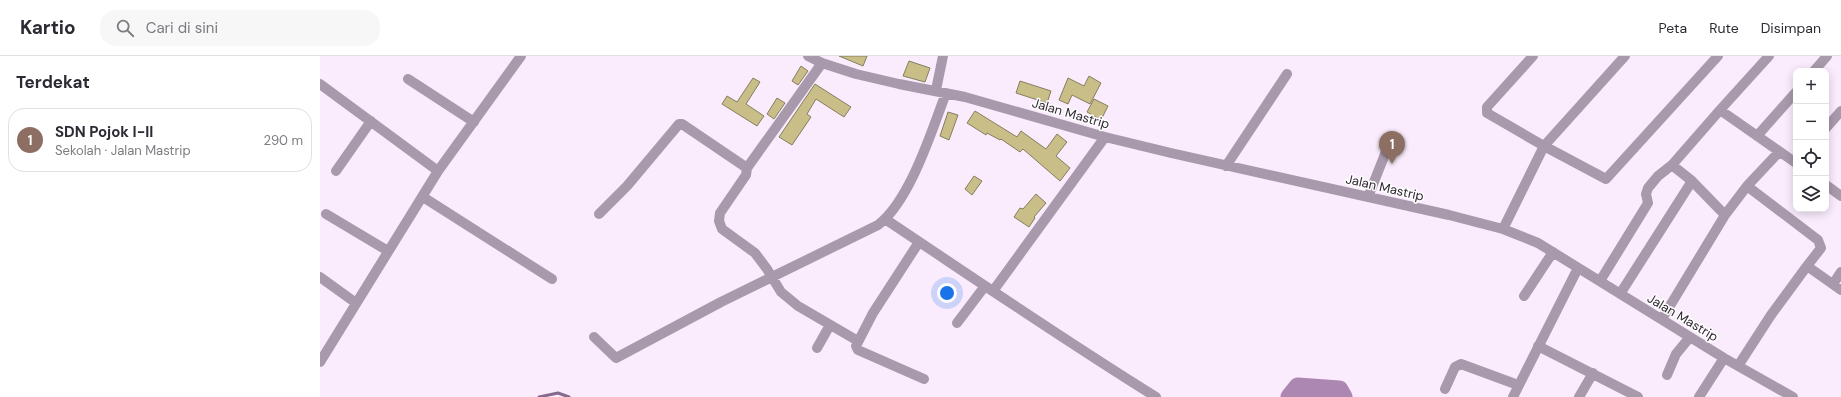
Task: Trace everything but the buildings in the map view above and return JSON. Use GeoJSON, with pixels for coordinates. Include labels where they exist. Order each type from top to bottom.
{"type":"FeatureCollection","features":[{"type":"Feature","properties":{"kind":"street"},"geometry":{"type":"LineString","coordinates":[[320,362],[438,171],[521,56]]}},
{"type":"Feature","properties":{"kind":"street","name":"Jalan Mastrip"},"geometry":{"type":"LineString","coordinates":[[808,56],[822,63],[899,84],[941,91],[1007,108],[1105,137],[1503,229],[1538,243],[1724,358],[1793,397]]}},
{"type":"Feature","properties":{"kind":"street"},"geometry":{"type":"LineString","coordinates":[[594,337],[612,355],[721,302],[770,274],[878,225],[885,219],[908,185],[941,91],[943,56]]}},
{"type":"Feature","properties":{"kind":"street"},"geometry":{"type":"LineString","coordinates":[[1533,56],[1487,107],[1486,111],[1544,146],[1603,178],[1608,178],[1718,56]]}},
{"type":"Feature","properties":{"kind":"street"},"geometry":{"type":"LineString","coordinates":[[1503,229],[1544,146],[1625,56]]}},
{"type":"Feature","properties":{"kind":"street"},"geometry":{"type":"LineString","coordinates":[[1600,282],[1648,203],[1646,194],[1648,188],[1658,176],[1672,165],[1769,56]]}},
{"type":"Feature","properties":{"kind":"street"},"geometry":{"type":"LineString","coordinates":[[1817,68],[1827,56]]}},
{"type":"Feature","properties":{"kind":"street"},"geometry":{"type":"LineString","coordinates":[[822,63],[747,168],[746,175],[720,213],[719,220],[722,229],[755,253],[781,292],[791,301],[858,341]]}},
{"type":"Feature","properties":{"kind":"street"},"geometry":{"type":"LineString","coordinates":[[1226,166],[1287,74]]}},
{"type":"Feature","properties":{"kind":"street"},"geometry":{"type":"LineString","coordinates":[[408,79],[474,122]]}},
{"type":"Feature","properties":{"kind":"street"},"geometry":{"type":"LineString","coordinates":[[320,84],[438,171]]}},
{"type":"Feature","properties":{"kind":"street"},"geometry":{"type":"LineString","coordinates":[[1757,136],[1793,95]]}},
{"type":"Feature","properties":{"kind":"street"},"geometry":{"type":"LineString","coordinates":[[1720,110],[1793,160]]}},
{"type":"Feature","properties":{"kind":"street"},"geometry":{"type":"LineString","coordinates":[[1829,124],[1841,110]]}},
{"type":"Feature","properties":{"kind":"street"},"geometry":{"type":"LineString","coordinates":[[336,171],[371,121]]}},
{"type":"Feature","properties":{"kind":"street"},"geometry":{"type":"LineString","coordinates":[[599,214],[627,186],[679,124],[682,124],[747,168]]}},
{"type":"Feature","properties":{"kind":"street"},"geometry":{"type":"LineString","coordinates":[[957,323],[989,288],[1105,137]]}},
{"type":"Feature","properties":{"kind":"street"},"geometry":{"type":"LineString","coordinates":[[1368,197],[1389,144]]}},
{"type":"Feature","properties":{"kind":"street"},"geometry":{"type":"LineString","coordinates":[[1662,319],[1725,215],[1747,186],[1779,152]]}},
{"type":"Feature","properties":{"kind":"street"},"geometry":{"type":"LineString","coordinates":[[1672,165],[1692,181],[1725,215]]}},
{"type":"Feature","properties":{"kind":"street"},"geometry":{"type":"LineString","coordinates":[[1620,294],[1692,181]]}},
{"type":"Feature","properties":{"kind":"street"},"geometry":{"type":"LineString","coordinates":[[1738,366],[1771,315],[1821,248],[1818,240],[1747,186]]}},
{"type":"Feature","properties":{"kind":"street"},"geometry":{"type":"LineString","coordinates":[[1829,187],[1841,195]]}},
{"type":"Feature","properties":{"kind":"street"},"geometry":{"type":"LineString","coordinates":[[423,197],[552,279]]}},
{"type":"Feature","properties":{"kind":"street"},"geometry":{"type":"LineString","coordinates":[[326,214],[388,251]]}},
{"type":"Feature","properties":{"kind":"street"},"geometry":{"type":"LineString","coordinates":[[885,219],[1074,347],[1156,397]]}},
{"type":"Feature","properties":{"kind":"street"},"geometry":{"type":"LineString","coordinates":[[919,242],[873,313],[856,346],[858,350],[924,379]]}},
{"type":"Feature","properties":{"kind":"street"},"geometry":{"type":"LineString","coordinates":[[1524,296],[1553,252]]}},
{"type":"Feature","properties":{"kind":"street"},"geometry":{"type":"LineString","coordinates":[[1807,266],[1837,287],[1841,272]]}},
{"type":"Feature","properties":{"kind":"street"},"geometry":{"type":"LineString","coordinates":[[1513,397],[1578,268]]}},
{"type":"Feature","properties":{"kind":"street"},"geometry":{"type":"LineString","coordinates":[[320,277],[356,303]]}},
{"type":"Feature","properties":{"kind":"street"},"geometry":{"type":"LineString","coordinates":[[817,348],[830,325]]}},
{"type":"Feature","properties":{"kind":"street"},"geometry":{"type":"LineString","coordinates":[[1667,375],[1676,354],[1690,337]]}},
{"type":"Feature","properties":{"kind":"street"},"geometry":{"type":"LineString","coordinates":[[1538,346],[1638,397]]}},
{"type":"Feature","properties":{"kind":"street"},"geometry":{"type":"LineString","coordinates":[[1699,397],[1724,358]]}},
{"type":"Feature","properties":{"kind":"street"},"geometry":{"type":"LineString","coordinates":[[1445,389],[1455,367],[1461,364],[1518,385]]}},
{"type":"Feature","properties":{"kind":"street"},"geometry":{"type":"LineString","coordinates":[[1580,397],[1593,373]]}},
{"type":"Feature","properties":{"kind":"waterway"},"geometry":{"type":"LineString","coordinates":[[1290,397],[1298,387],[1339,390],[1343,397]]}},
{"type":"Feature","properties":{"kind":"waterway"},"geometry":{"type":"LineString","coordinates":[[539,397],[558,393],[569,397]]}},
{"type":"Feature","properties":{"kind":"place","name":"SDN Pojok I-II"},"geometry":{"type":"Point","coordinates":[1392,164]}}]}
